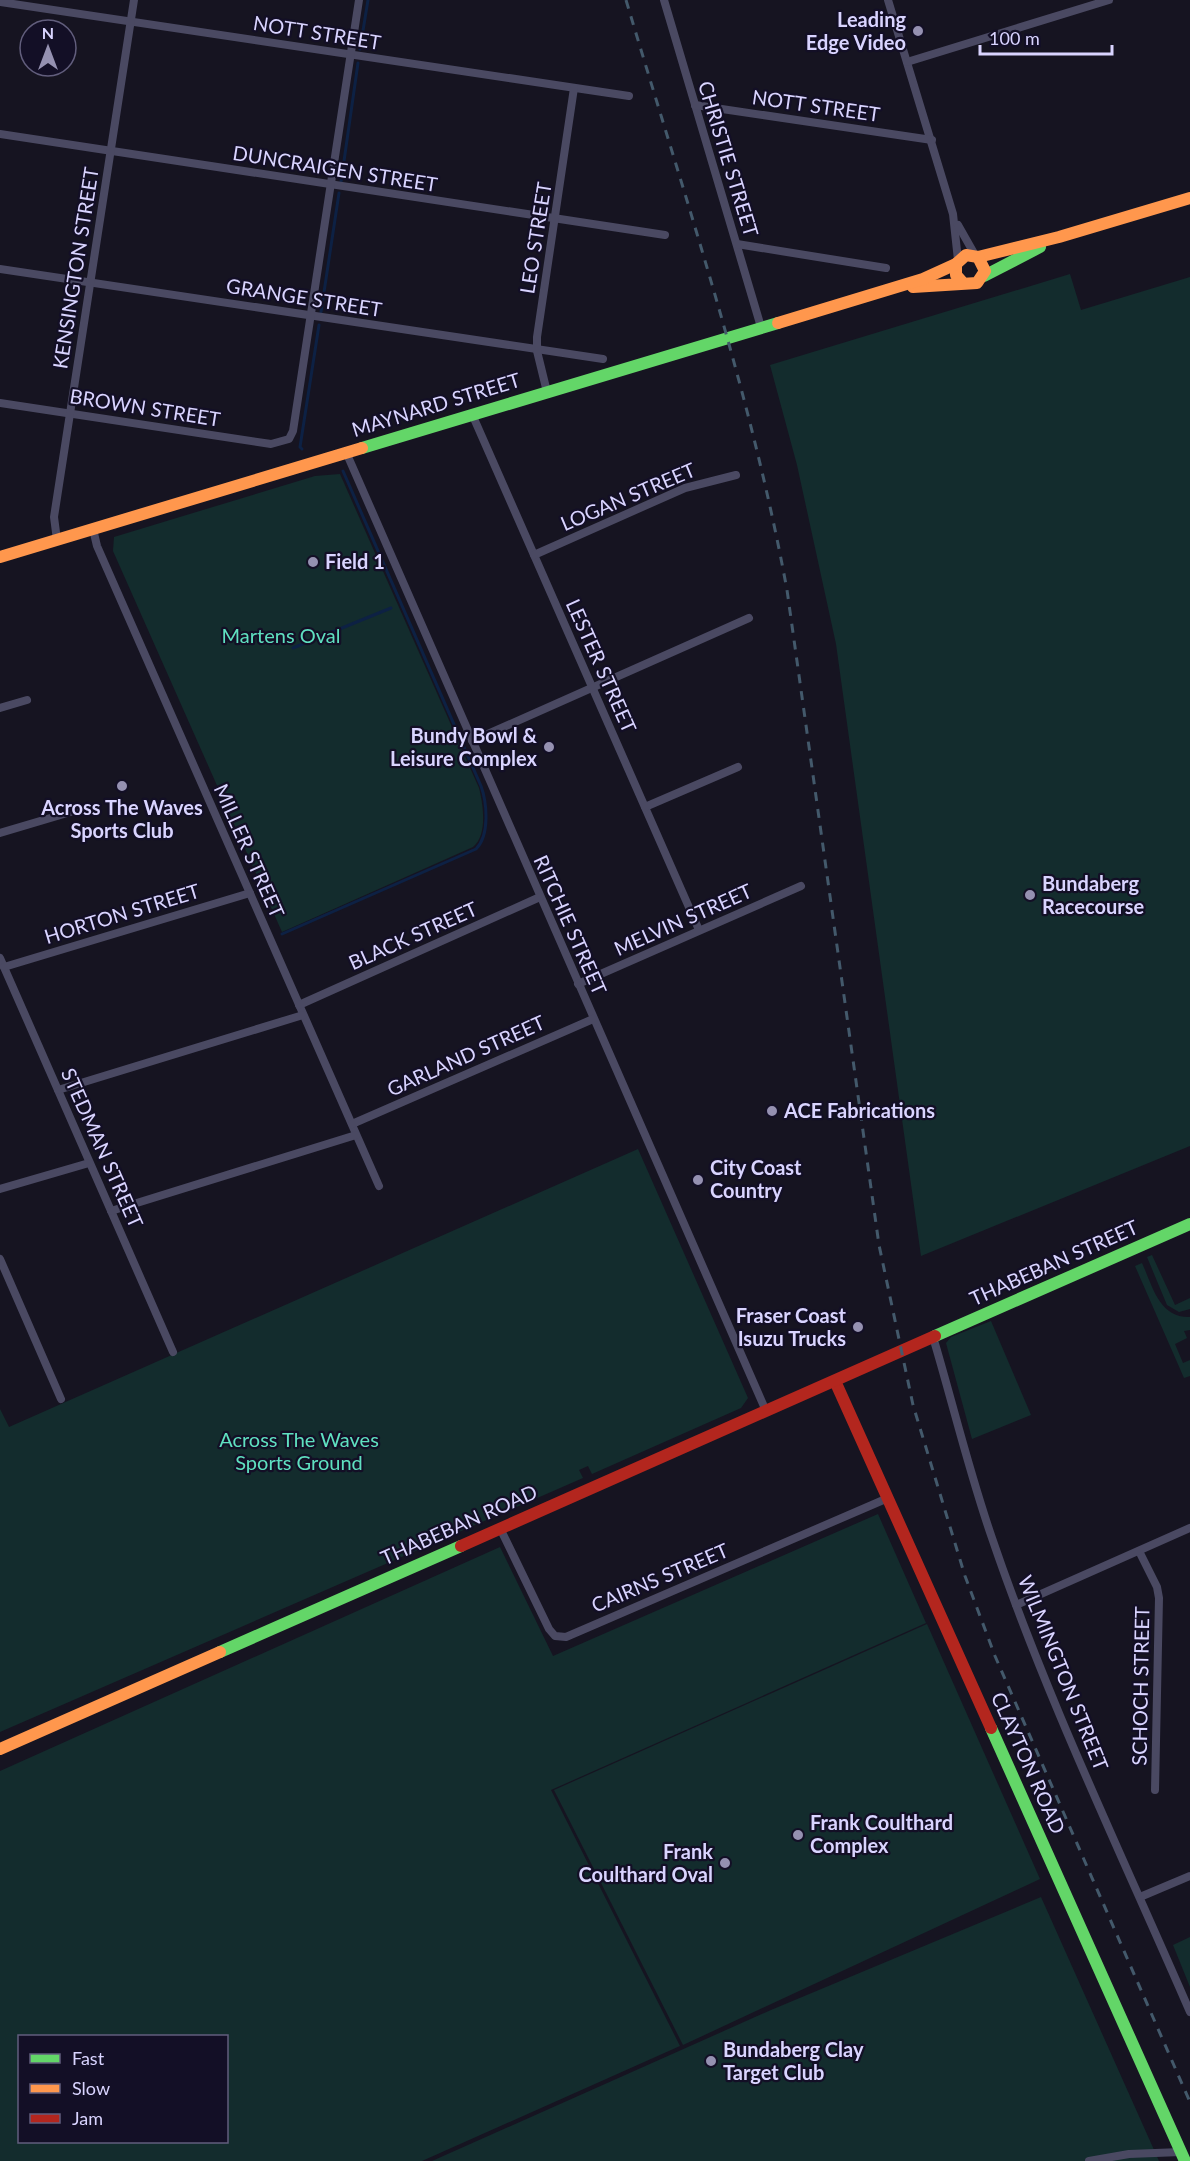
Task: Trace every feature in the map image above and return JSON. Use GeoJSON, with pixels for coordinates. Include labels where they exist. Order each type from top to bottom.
{"type":"FeatureCollection","features":[{"type":"Feature","properties":{"kind":"street","name":"KENSINGTON STREET"},"geometry":{"type":"LineString","coordinates":[[57,540],[54,517],[134,0]]}},
{"type":"Feature","properties":{"kind":"street"},"geometry":{"type":"LineString","coordinates":[[311,316],[358,0]]}},
{"type":"Feature","properties":{"kind":"street","name":"CHRISTIE STREET"},"geometry":{"type":"LineString","coordinates":[[664,0],[761,327]]}},
{"type":"Feature","properties":{"kind":"street"},"geometry":{"type":"LineString","coordinates":[[888,0],[953,214],[965,242],[985,266],[984,276]]}},
{"type":"Feature","properties":{"kind":"street"},"geometry":{"type":"LineString","coordinates":[[908,62],[1109,0]]}},
{"type":"Feature","properties":{"kind":"street","name":"NOTT STREET"},"geometry":{"type":"LineString","coordinates":[[0,2],[629,96]]}},
{"type":"Feature","properties":{"kind":"street","name":"LEO STREET"},"geometry":{"type":"LineString","coordinates":[[547,392],[537,351],[574,88]]}},
{"type":"Feature","properties":{"kind":"street","name":"NOTT STREET"},"geometry":{"type":"LineString","coordinates":[[695,105],[932,140]]}},
{"type":"Feature","properties":{"kind":"street","name":"DUNCRAIGEN STREET"},"geometry":{"type":"LineString","coordinates":[[0,134],[665,235]]}},
{"type":"Feature","properties":{"kind":"street"},"geometry":{"type":"LineString","coordinates":[[957,262],[966,255],[977,256],[1059,237],[1190,198]]}},
{"type":"Feature","properties":{"kind":"street"},"geometry":{"type":"LineString","coordinates":[[953,214],[956,275],[963,283],[974,284],[984,276],[1059,237]]}},
{"type":"Feature","properties":{"kind":"street"},"geometry":{"type":"LineString","coordinates":[[737,244],[886,268]]}},
{"type":"Feature","properties":{"kind":"street","name":"MAYNARD STREET"},"geometry":{"type":"LineString","coordinates":[[0,557],[883,291],[943,272],[957,262]]}},
{"type":"Feature","properties":{"kind":"street","name":"GRANGE STREET"},"geometry":{"type":"LineString","coordinates":[[0,269],[537,351],[603,359]]}},
{"type":"Feature","properties":{"kind":"street","name":"MAYNARD STREET"},"geometry":{"type":"LineString","coordinates":[[883,291],[963,283]]}},
{"type":"Feature","properties":{"kind":"street","name":"BROWN STREET"},"geometry":{"type":"LineString","coordinates":[[0,403],[271,444],[285,441],[293,431],[311,316]]}},
{"type":"Feature","properties":{"kind":"street","name":"LESTER STREET"},"geometry":{"type":"LineString","coordinates":[[472,414],[699,930]]}},
{"type":"Feature","properties":{"kind":"street","name":"RITCHIE STREET"},"geometry":{"type":"LineString","coordinates":[[346,452],[766,1411]]}},
{"type":"Feature","properties":{"kind":"street","name":"LOGAN STREET"},"geometry":{"type":"LineString","coordinates":[[534,555],[686,488],[736,475]]}},
{"type":"Feature","properties":{"kind":"street","name":"MILLER STREET"},"geometry":{"type":"LineString","coordinates":[[93,529],[97,546],[379,1186]]}},
{"type":"Feature","properties":{"kind":"street"},"geometry":{"type":"LineString","coordinates":[[472,741],[749,618]]}},
{"type":"Feature","properties":{"kind":"street"},"geometry":{"type":"LineString","coordinates":[[0,708],[27,700]]}},
{"type":"Feature","properties":{"kind":"street"},"geometry":{"type":"LineString","coordinates":[[645,807],[738,766]]}},
{"type":"Feature","properties":{"kind":"street"},"geometry":{"type":"LineString","coordinates":[[0,833],[74,811]]}},
{"type":"Feature","properties":{"kind":"street","name":"MELVIN STREET"},"geometry":{"type":"LineString","coordinates":[[578,984],[801,886]]}},
{"type":"Feature","properties":{"kind":"street","name":"HORTON STREET"},"geometry":{"type":"LineString","coordinates":[[4,967],[250,893]]}},
{"type":"Feature","properties":{"kind":"street","name":"BLACK STREET"},"geometry":{"type":"LineString","coordinates":[[299,1005],[540,897]]}},
{"type":"Feature","properties":{"kind":"street","name":"STEDMAN STREET"},"geometry":{"type":"LineString","coordinates":[[0,958],[173,1352]]}},
{"type":"Feature","properties":{"kind":"street"},"geometry":{"type":"LineString","coordinates":[[58,1090],[303,1015]]}},
{"type":"Feature","properties":{"kind":"street","name":"GARLAND STREET"},"geometry":{"type":"LineString","coordinates":[[352,1124],[593,1019]]}},
{"type":"Feature","properties":{"kind":"street"},"geometry":{"type":"LineString","coordinates":[[111,1210],[356,1135]]}},
{"type":"Feature","properties":{"kind":"street"},"geometry":{"type":"LineString","coordinates":[[0,1189],[89,1163]]}},
{"type":"Feature","properties":{"kind":"street","name":"THABEBAN STREET"},"geometry":{"type":"LineString","coordinates":[[933,1337],[1190,1224]]}},
{"type":"Feature","properties":{"kind":"street"},"geometry":{"type":"LineString","coordinates":[[0,1259],[61,1399]]}},
{"type":"Feature","properties":{"kind":"street","name":"THABEBAN ROAD"},"geometry":{"type":"LineString","coordinates":[[0,1749],[933,1337]]}},
{"type":"Feature","properties":{"kind":"street","name":"WILMINGTON STREET"},"geometry":{"type":"LineString","coordinates":[[933,1337],[991,1536],[1016,1605],[1190,2012]]}},
{"type":"Feature","properties":{"kind":"street","name":"CLAYTON ROAD"},"geometry":{"type":"LineString","coordinates":[[835,1381],[1183,2157]]}},
{"type":"Feature","properties":{"kind":"street","name":"CAIRNS STREET"},"geometry":{"type":"LineString","coordinates":[[500,1528],[549,1629],[555,1636],[566,1637],[888,1498]]}},
{"type":"Feature","properties":{"kind":"street"},"geometry":{"type":"LineString","coordinates":[[1016,1605],[1190,1528]]}},
{"type":"Feature","properties":{"kind":"street","name":"SCHOCH STREET"},"geometry":{"type":"LineString","coordinates":[[1139,1551],[1157,1587],[1159,1598],[1155,1790]]}},
{"type":"Feature","properties":{"kind":"street"},"geometry":{"type":"LineString","coordinates":[[1140,1898],[1190,1876]]}},
{"type":"Feature","properties":{"kind":"street"},"geometry":{"type":"LineString","coordinates":[[1089,2161],[1129,2154],[1183,2157]]}},
{"type":"Feature","properties":{"kind":"green space","name":"Bundaberg Racecourse"},"geometry":{"type":"Polygon","coordinates":[[[1070,274],[1081,310],[1190,277],[1190,1146],[921,1256],[836,644],[797,465],[770,365],[1070,274]]]}},
{"type":"Feature","properties":{"kind":"green space","name":"Martens Oval"},"geometry":{"type":"Polygon","coordinates":[[[340,474],[479,788],[483,827],[478,842],[473,847],[282,932],[113,551],[114,537],[315,476],[340,474]]]}},
{"type":"Feature","properties":{"kind":"green space","name":"Across The Waves Sports Ground"},"geometry":{"type":"Polygon","coordinates":[[[638,1149],[748,1398],[741,1408],[592,1474],[588,1466],[579,1470],[583,1478],[0,1732],[0,1409],[9,1427],[638,1149]]]}},
{"type":"Feature","properties":{"kind":"green space"},"geometry":{"type":"Polygon","coordinates":[[[1152,1255],[1175,1305],[1190,1298],[1190,1309],[1179,1312],[1167,1305],[1147,1257],[1152,1255]]]}},
{"type":"Feature","properties":{"kind":"green space"},"geometry":{"type":"Polygon","coordinates":[[[1142,1263],[1164,1307],[1179,1316],[1190,1317],[1190,1330],[1184,1331],[1187,1338],[1175,1344],[1183,1363],[1190,1360],[1190,1376],[1184,1378],[1135,1266],[1142,1263]]]}},
{"type":"Feature","properties":{"kind":"green space"},"geometry":{"type":"Polygon","coordinates":[[[991,1321],[1031,1415],[972,1439],[946,1343],[951,1337],[991,1321]]]}},
{"type":"Feature","properties":{"kind":"green space"},"geometry":{"type":"Polygon","coordinates":[[[878,1514],[926,1623],[551,1790],[680,2046],[422,2161],[0,2161],[0,1771],[500,1547],[553,1656],[878,1514]]]}},
{"type":"Feature","properties":{"kind":"green space","name":"Frank Coulthard Complex"},"geometry":{"type":"Polygon","coordinates":[[[927,1624],[1040,1879],[683,2045],[554,1790],[927,1624]]]}},
{"type":"Feature","properties":{"kind":"green space"},"geometry":{"type":"Polygon","coordinates":[[[1041,1897],[1159,2161],[432,2161],[771,2010],[1041,1897]]]}},
{"type":"Feature","properties":{"kind":"green space"},"geometry":{"type":"Polygon","coordinates":[[[1190,1937],[1190,1987],[1173,1945],[1190,1937]]]}},
{"type":"Feature","properties":{"kind":"waterway"},"geometry":{"type":"LineString","coordinates":[[360,49],[368,0]]}},
{"type":"Feature","properties":{"kind":"waterway"},"geometry":{"type":"LineString","coordinates":[[341,182],[358,63]]}},
{"type":"Feature","properties":{"kind":"waterway"},"geometry":{"type":"LineString","coordinates":[[321,312],[339,193]]}},
{"type":"Feature","properties":{"kind":"waterway"},"geometry":{"type":"LineString","coordinates":[[302,449],[300,447],[319,325]]}},
{"type":"Feature","properties":{"kind":"waterway"},"geometry":{"type":"LineString","coordinates":[[282,934],[476,849],[484,836],[486,810],[481,786],[343,471]]}},
{"type":"Feature","properties":{"kind":"waterway"},"geometry":{"type":"LineString","coordinates":[[293,648],[391,608]]}},
{"type":"Feature","properties":{"kind":"railway"},"geometry":{"type":"LineString","coordinates":[[626,0],[735,366],[772,515],[787,590],[879,1245],[913,1405],[965,1576],[995,1656],[1190,2102]]}},
{"type":"Feature","properties":{"kind":"traffic: fast"},"geometry":{"type":"LineString","coordinates":[[984,276],[1040,247]]}},
{"type":"Feature","properties":{"kind":"traffic: fast"},"geometry":{"type":"LineString","coordinates":[[362,448],[778,323]]}},
{"type":"Feature","properties":{"kind":"traffic: fast"},"geometry":{"type":"LineString","coordinates":[[935,1336],[1190,1224]]}},
{"type":"Feature","properties":{"kind":"traffic: fast"},"geometry":{"type":"LineString","coordinates":[[220,1652],[461,1546]]}},
{"type":"Feature","properties":{"kind":"traffic: fast"},"geometry":{"type":"LineString","coordinates":[[991,1728],[1185,2161]]}},
{"type":"Feature","properties":{"kind":"traffic: slow"},"geometry":{"type":"LineString","coordinates":[[978,257],[1059,237],[1190,198]]}},
{"type":"Feature","properties":{"kind":"traffic: slow"},"geometry":{"type":"LineString","coordinates":[[913,287],[977,283],[985,271],[978,257],[966,255],[956,264],[956,275],[963,283]]}},
{"type":"Feature","properties":{"kind":"traffic: slow"},"geometry":{"type":"LineString","coordinates":[[778,323],[923,279],[956,264]]}},
{"type":"Feature","properties":{"kind":"traffic: slow"},"geometry":{"type":"LineString","coordinates":[[0,557],[362,448]]}},
{"type":"Feature","properties":{"kind":"traffic: slow"},"geometry":{"type":"LineString","coordinates":[[0,1749],[220,1652]]}},
{"type":"Feature","properties":{"kind":"traffic: jam"},"geometry":{"type":"LineString","coordinates":[[461,1546],[935,1336]]}},
{"type":"Feature","properties":{"kind":"traffic: jam"},"geometry":{"type":"LineString","coordinates":[[835,1381],[991,1728]]}},
{"type":"Feature","properties":{"kind":"place","name":"Leading Edge Video"},"geometry":{"type":"Point","coordinates":[918,31]}},
{"type":"Feature","properties":{"kind":"place","name":"Field 1"},"geometry":{"type":"Point","coordinates":[313,562]}},
{"type":"Feature","properties":{"kind":"place","name":"Bundy Bowl & Leisure Complex"},"geometry":{"type":"Point","coordinates":[549,747]}},
{"type":"Feature","properties":{"kind":"place","name":"Across The Waves Sports Club"},"geometry":{"type":"Point","coordinates":[122,786]}},
{"type":"Feature","properties":{"kind":"place","name":"Bundaberg Racecourse"},"geometry":{"type":"Point","coordinates":[1030,895]}},
{"type":"Feature","properties":{"kind":"place","name":"ACE Fabrications"},"geometry":{"type":"Point","coordinates":[772,1111]}},
{"type":"Feature","properties":{"kind":"place","name":"City Coast Country"},"geometry":{"type":"Point","coordinates":[698,1180]}},
{"type":"Feature","properties":{"kind":"place","name":"Fraser Coast Isuzu Trucks"},"geometry":{"type":"Point","coordinates":[858,1327]}},
{"type":"Feature","properties":{"kind":"place","name":"Frank Coulthard Complex"},"geometry":{"type":"Point","coordinates":[798,1835]}},
{"type":"Feature","properties":{"kind":"place","name":"Frank Coulthard Oval"},"geometry":{"type":"Point","coordinates":[725,1863]}},
{"type":"Feature","properties":{"kind":"place","name":"Bundaberg Clay Target Club"},"geometry":{"type":"Point","coordinates":[711,2061]}}]}
